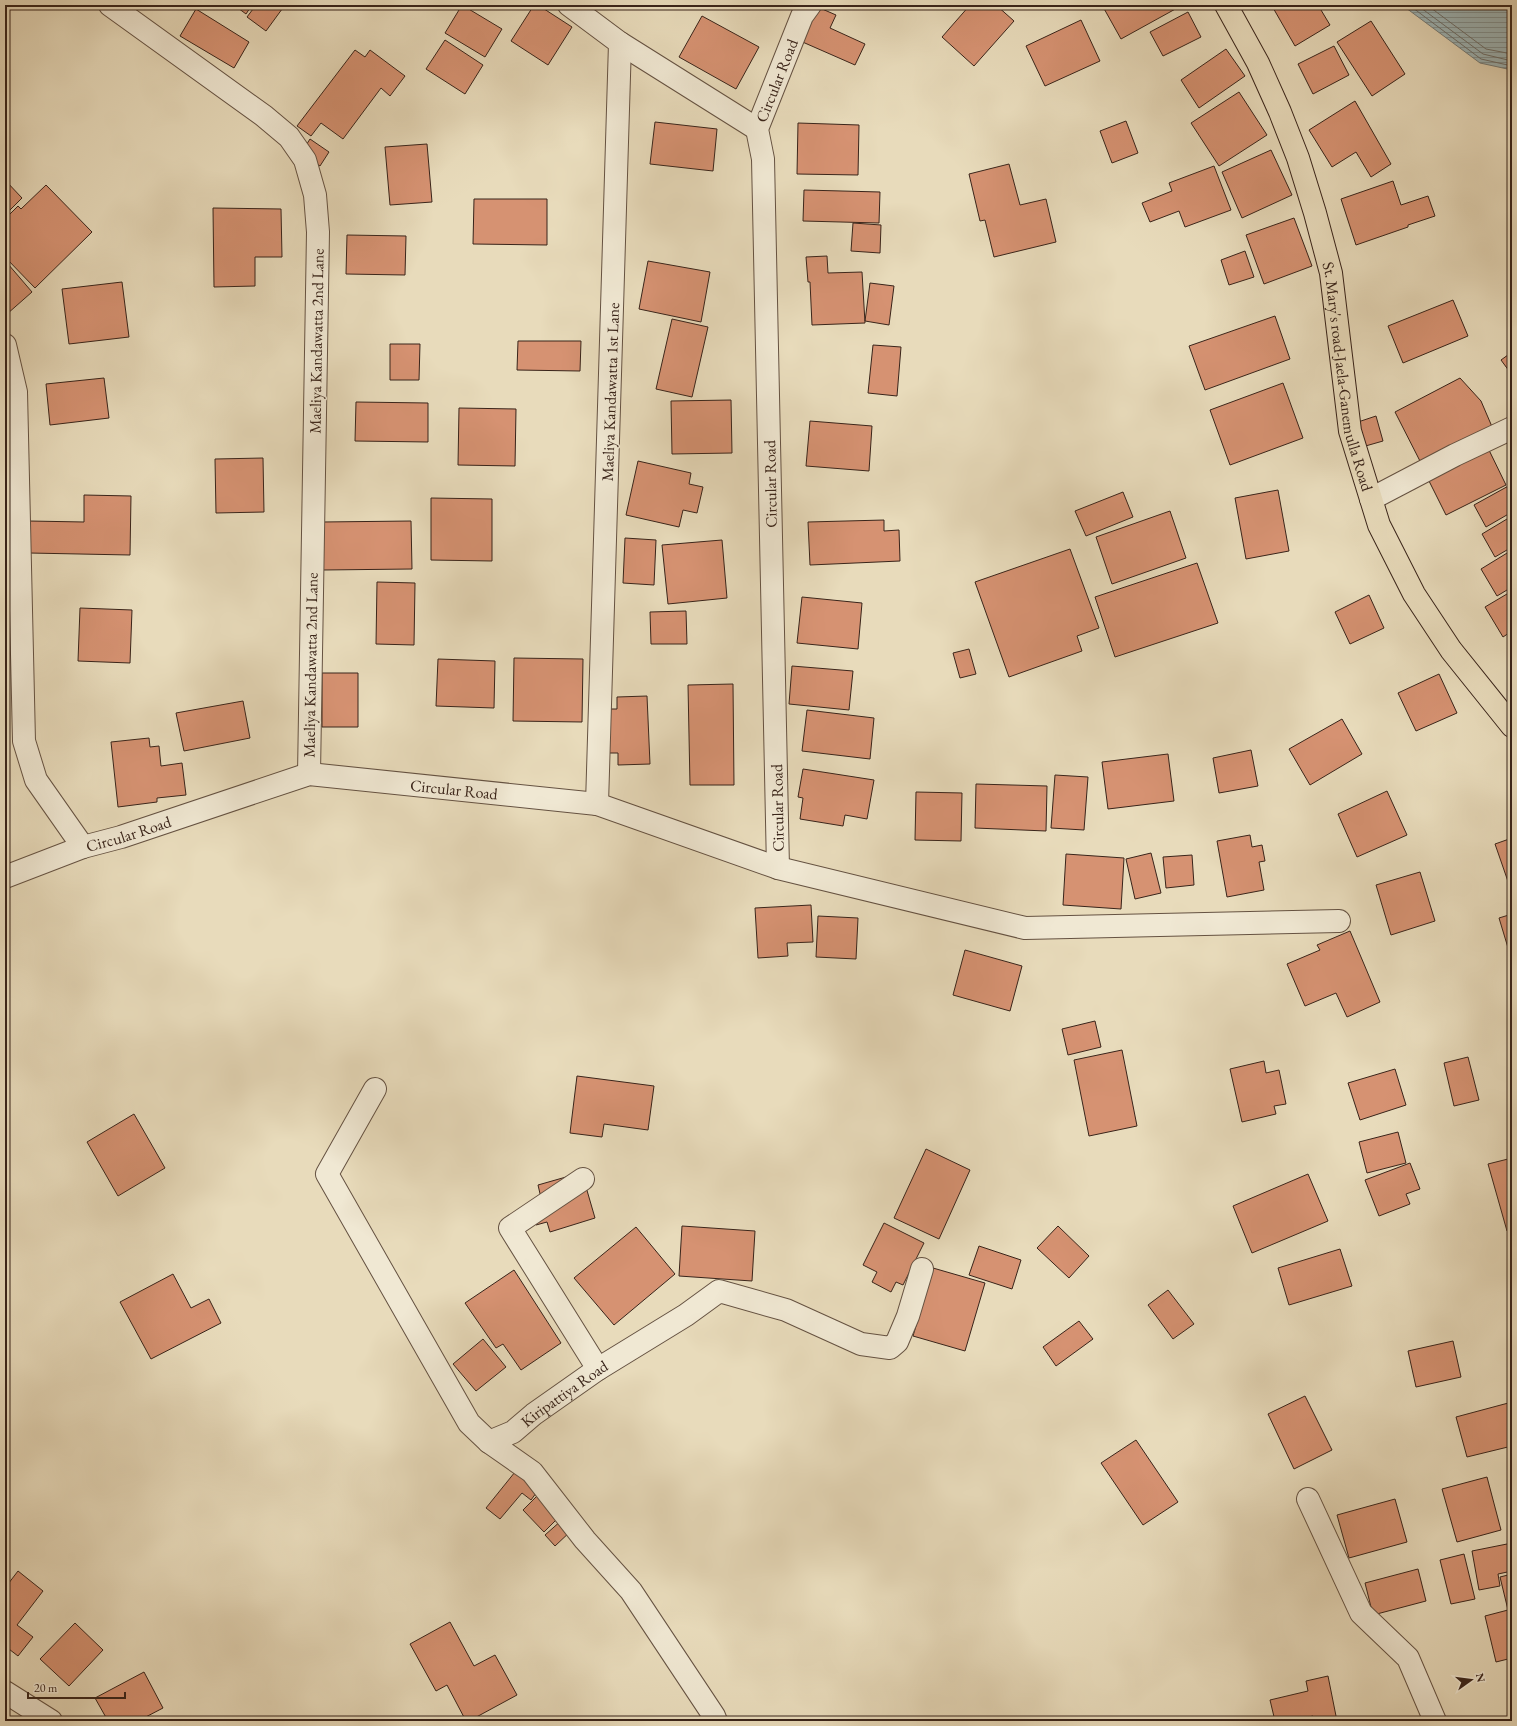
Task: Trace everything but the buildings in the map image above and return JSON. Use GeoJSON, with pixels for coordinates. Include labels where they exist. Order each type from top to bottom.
{"type":"FeatureCollection","features":[{"type":"Feature","properties":{"kind":"main road","name":"St. Mary's road-Jaela-Ganemulla Road"},"geometry":{"type":"LineString","coordinates":[[1226,5],[1258,63],[1280,112],[1298,158],[1315,213],[1331,273],[1350,431],[1379,525],[1414,594],[1451,650],[1512,726]]}},
{"type":"Feature","properties":{"kind":"street","name":"Maeliya Kandawatta 2nd Lane"},"geometry":{"type":"LineString","coordinates":[[110,5],[264,116],[290,137],[305,160],[315,195],[318,232],[309,774]]}},
{"type":"Feature","properties":{"kind":"street"},"geometry":{"type":"LineString","coordinates":[[569,5],[620,43],[757,129]]}},
{"type":"Feature","properties":{"kind":"street","name":"Circular Road"},"geometry":{"type":"LineString","coordinates":[[5,877],[84,847],[121,837],[309,774],[597,804],[778,868],[763,159],[757,129],[802,16],[810,5]]}},
{"type":"Feature","properties":{"kind":"street","name":"Maeliya Kandawatta 1st Lane"},"geometry":{"type":"LineString","coordinates":[[597,804],[620,43]]}},
{"type":"Feature","properties":{"kind":"street"},"geometry":{"type":"LineString","coordinates":[[5,345],[16,392],[24,741],[36,780],[84,847]]}},
{"type":"Feature","properties":{"kind":"street"},"geometry":{"type":"LineString","coordinates":[[1371,499],[1455,455],[1512,428]]}},
{"type":"Feature","properties":{"kind":"street"},"geometry":{"type":"LineString","coordinates":[[778,868],[1025,928],[1339,921]]}},
{"type":"Feature","properties":{"kind":"street"},"geometry":{"type":"LineString","coordinates":[[375,1089],[327,1174],[469,1423],[489,1442],[532,1472],[585,1540],[631,1591],[716,1721]]}},
{"type":"Feature","properties":{"kind":"street"},"geometry":{"type":"LineString","coordinates":[[583,1179],[510,1228],[598,1369]]}},
{"type":"Feature","properties":{"kind":"street","name":"Kiripattiya Road"},"geometry":{"type":"LineString","coordinates":[[489,1442],[513,1432],[534,1414],[598,1369],[686,1315],[719,1291],[786,1310],[861,1344],[890,1348],[897,1342],[908,1316],[922,1269]]}},
{"type":"Feature","properties":{"kind":"street"},"geometry":{"type":"LineString","coordinates":[[1308,1499],[1361,1613],[1408,1658],[1435,1721]]}},
{"type":"Feature","properties":{"kind":"street"},"geometry":{"type":"LineString","coordinates":[[5,1692],[50,1721]]}},
{"type":"Feature","properties":{"kind":"water"},"geometry":{"type":"Polygon","coordinates":[[[1402,5],[1512,5],[1512,70],[1480,63],[1402,5]]]}}]}
